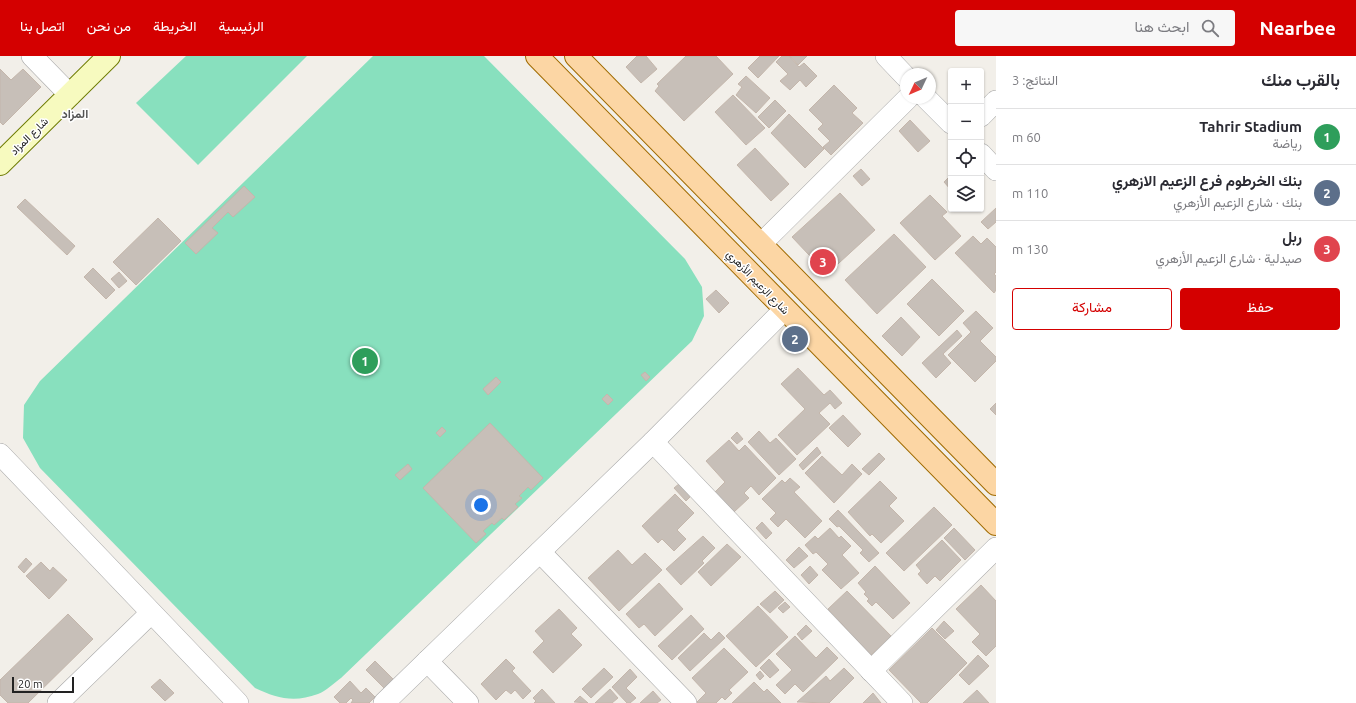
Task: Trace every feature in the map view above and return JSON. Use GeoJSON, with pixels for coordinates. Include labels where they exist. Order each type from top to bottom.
{"type":"FeatureCollection","features":[{"type":"Feature","properties":{"kind":"main road","name":"شارع الزعيم الأزهري"},"geometry":{"type":"LineString","coordinates":[[537,56],[996,524]]}},
{"type":"Feature","properties":{"kind":"main road"},"geometry":{"type":"LineString","coordinates":[[576,56],[996,484]]}},
{"type":"Feature","properties":{"kind":"street"},"geometry":{"type":"LineString","coordinates":[[32,56],[70,95]]}},
{"type":"Feature","properties":{"kind":"street","name":"شارع المزاد"},"geometry":{"type":"LineString","coordinates":[[0,164],[109,56]]}},
{"type":"Feature","properties":{"kind":"street"},"geometry":{"type":"LineString","coordinates":[[886,56],[900,71]]}},
{"type":"Feature","properties":{"kind":"street"},"geometry":{"type":"LineString","coordinates":[[984,113],[996,101]]}},
{"type":"Feature","properties":{"kind":"street"},"geometry":{"type":"LineString","coordinates":[[761,244],[902,104]]}},
{"type":"Feature","properties":{"kind":"street"},"geometry":{"type":"LineString","coordinates":[[932,104],[948,120]]}},
{"type":"Feature","properties":{"kind":"street"},"geometry":{"type":"LineString","coordinates":[[984,157],[996,170]]}},
{"type":"Feature","properties":{"kind":"street"},"geometry":{"type":"LineString","coordinates":[[384,703],[653,442],[785,309]]}},
{"type":"Feature","properties":{"kind":"street"},"geometry":{"type":"LineString","coordinates":[[653,442],[902,703]]}},
{"type":"Feature","properties":{"kind":"street"},"geometry":{"type":"LineString","coordinates":[[0,454],[238,703]]}},
{"type":"Feature","properties":{"kind":"street"},"geometry":{"type":"LineString","coordinates":[[871,671],[996,548]]}},
{"type":"Feature","properties":{"kind":"street"},"geometry":{"type":"LineString","coordinates":[[540,552],[686,703]]}},
{"type":"Feature","properties":{"kind":"street"},"geometry":{"type":"LineString","coordinates":[[58,703],[151,613]]}},
{"type":"Feature","properties":{"kind":"street"},"geometry":{"type":"LineString","coordinates":[[427,661],[468,703]]}},
{"type":"Feature","properties":{"kind":"green space"},"geometry":{"type":"Polygon","coordinates":[[[186,56],[307,56],[198,165],[136,103],[186,56]]]}},
{"type":"Feature","properties":{"kind":"green space"},"geometry":{"type":"Polygon","coordinates":[[[373,56],[484,56],[685,259],[702,287],[704,316],[692,341],[341,678],[321,693],[309,697],[293,699],[285,698],[278,697],[255,688],[40,468],[23,438],[24,405],[40,381],[373,56]]]}},
{"type":"Feature","properties":{"kind":"building"},"geometry":{"type":"Polygon","coordinates":[[[637,56],[646,56],[657,69],[641,83],[626,67],[637,56]]]}},
{"type":"Feature","properties":{"kind":"building"},"geometry":{"type":"Polygon","coordinates":[[[686,56],[716,56],[733,74],[684,121],[655,91],[659,86],[657,84],[686,56]]]}},
{"type":"Feature","properties":{"kind":"building"},"geometry":{"type":"Polygon","coordinates":[[[760,56],[779,56],[758,78],[748,68],[760,56]]]}},
{"type":"Feature","properties":{"kind":"building"},"geometry":{"type":"Polygon","coordinates":[[[782,56],[789,56],[799,67],[804,63],[817,76],[806,87],[800,80],[790,90],[780,81],[788,74],[776,62],[782,56]]]}},
{"type":"Feature","properties":{"kind":"building"},"geometry":{"type":"Polygon","coordinates":[[[790,56],[807,56],[798,65],[790,56]]]}},
{"type":"Feature","properties":{"kind":"building"},"geometry":{"type":"Polygon","coordinates":[[[0,69],[11,80],[23,69],[41,87],[3,125],[0,122],[0,69]]]}},
{"type":"Feature","properties":{"kind":"building"},"geometry":{"type":"Polygon","coordinates":[[[746,76],[770,98],[756,113],[736,95],[742,87],[738,84],[746,76]]]}},
{"type":"Feature","properties":{"kind":"building"},"geometry":{"type":"Polygon","coordinates":[[[834,85],[857,108],[852,113],[863,123],[831,155],[823,147],[830,141],[818,129],[823,124],[809,110],[834,85]]]}},
{"type":"Feature","properties":{"kind":"building"},"geometry":{"type":"Polygon","coordinates":[[[733,95],[765,128],[746,145],[715,112],[733,95]]]}},
{"type":"Feature","properties":{"kind":"building"},"geometry":{"type":"Polygon","coordinates":[[[775,100],[786,111],[769,128],[758,117],[775,100]]]}},
{"type":"Feature","properties":{"kind":"building"},"geometry":{"type":"Polygon","coordinates":[[[789,114],[824,149],[805,168],[771,133],[789,114]]]}},
{"type":"Feature","properties":{"kind":"building"},"geometry":{"type":"Polygon","coordinates":[[[910,120],[930,141],[918,152],[899,131],[910,120]]]}},
{"type":"Feature","properties":{"kind":"building"},"geometry":{"type":"Polygon","coordinates":[[[755,148],[789,184],[771,201],[737,165],[755,148]]]}},
{"type":"Feature","properties":{"kind":"building"},"geometry":{"type":"Polygon","coordinates":[[[861,169],[870,179],[862,186],[853,176],[861,169]]]}},
{"type":"Feature","properties":{"kind":"building"},"geometry":{"type":"Polygon","coordinates":[[[948,178],[948,187],[944,182],[948,178]]]}},
{"type":"Feature","properties":{"kind":"building"},"geometry":{"type":"Polygon","coordinates":[[[244,186],[255,197],[233,217],[228,212],[212,228],[218,233],[196,254],[185,243],[244,186]]]}},
{"type":"Feature","properties":{"kind":"building"},"geometry":{"type":"Polygon","coordinates":[[[840,193],[875,230],[827,274],[792,237],[840,193]]]}},
{"type":"Feature","properties":{"kind":"building"},"geometry":{"type":"Polygon","coordinates":[[[930,195],[947,212],[942,216],[961,236],[935,260],[900,223],[930,195]]]}},
{"type":"Feature","properties":{"kind":"building"},"geometry":{"type":"Polygon","coordinates":[[[25,199],[75,246],[67,255],[17,207],[25,199]]]}},
{"type":"Feature","properties":{"kind":"building"},"geometry":{"type":"Polygon","coordinates":[[[996,208],[996,222],[988,229],[981,222],[996,208]]]}},
{"type":"Feature","properties":{"kind":"building"},"geometry":{"type":"Polygon","coordinates":[[[158,218],[181,241],[136,285],[113,262],[158,218]]]}},
{"type":"Feature","properties":{"kind":"building"},"geometry":{"type":"Polygon","coordinates":[[[894,234],[926,267],[877,314],[845,280],[894,234]]]}},
{"type":"Feature","properties":{"kind":"building"},"geometry":{"type":"Polygon","coordinates":[[[973,236],[981,244],[987,238],[996,247],[996,272],[994,274],[996,276],[996,290],[994,293],[955,253],[973,236]]]}},
{"type":"Feature","properties":{"kind":"building"},"geometry":{"type":"Polygon","coordinates":[[[93,268],[115,290],[106,299],[84,277],[93,268]]]}},
{"type":"Feature","properties":{"kind":"building"},"geometry":{"type":"Polygon","coordinates":[[[119,272],[127,281],[119,288],[111,279],[119,272]]]}},
{"type":"Feature","properties":{"kind":"building"},"geometry":{"type":"Polygon","coordinates":[[[932,279],[964,311],[939,336],[907,304],[932,279]]]}},
{"type":"Feature","properties":{"kind":"building"},"geometry":{"type":"Polygon","coordinates":[[[716,290],[729,303],[719,313],[706,299],[716,290]]]}},
{"type":"Feature","properties":{"kind":"building"},"geometry":{"type":"Polygon","coordinates":[[[976,311],[993,328],[980,341],[996,357],[996,361],[975,382],[948,355],[971,332],[963,323],[976,311]]]}},
{"type":"Feature","properties":{"kind":"building"},"geometry":{"type":"Polygon","coordinates":[[[901,317],[920,337],[902,356],[882,336],[901,317]]]}},
{"type":"Feature","properties":{"kind":"building"},"geometry":{"type":"Polygon","coordinates":[[[957,330],[962,336],[943,354],[951,363],[936,378],[922,363],[957,330]]]}},
{"type":"Feature","properties":{"kind":"building"},"geometry":{"type":"Polygon","coordinates":[[[798,368],[824,395],[830,390],[842,403],[835,409],[830,403],[819,413],[830,424],[797,455],[778,435],[805,409],[781,384],[798,368]]]}},
{"type":"Feature","properties":{"kind":"building"},"geometry":{"type":"Polygon","coordinates":[[[645,372],[650,377],[646,381],[641,375],[645,372]]]}},
{"type":"Feature","properties":{"kind":"building"},"geometry":{"type":"Polygon","coordinates":[[[496,377],[501,382],[488,395],[483,389],[496,377]]]}},
{"type":"Feature","properties":{"kind":"building"},"geometry":{"type":"Polygon","coordinates":[[[607,394],[613,400],[608,405],[602,399],[607,394]]]}},
{"type":"Feature","properties":{"kind":"building"},"geometry":{"type":"Polygon","coordinates":[[[996,403],[996,415],[990,409],[996,403]]]}},
{"type":"Feature","properties":{"kind":"building"},"geometry":{"type":"Polygon","coordinates":[[[843,415],[861,434],[848,447],[829,428],[843,415]]]}},
{"type":"Feature","properties":{"kind":"building"},"geometry":{"type":"Polygon","coordinates":[[[490,423],[543,478],[531,490],[528,487],[519,496],[522,498],[515,504],[518,507],[504,520],[502,518],[494,525],[492,523],[483,531],[486,534],[476,543],[423,488],[490,423]]]}},
{"type":"Feature","properties":{"kind":"building"},"geometry":{"type":"Polygon","coordinates":[[[442,427],[446,431],[440,437],[436,433],[442,427]]]}},
{"type":"Feature","properties":{"kind":"building"},"geometry":{"type":"Polygon","coordinates":[[[759,431],[770,443],[776,438],[796,459],[779,475],[748,442],[759,431]]]}},
{"type":"Feature","properties":{"kind":"building"},"geometry":{"type":"Polygon","coordinates":[[[737,432],[743,439],[737,444],[731,438],[737,432]]]}},
{"type":"Feature","properties":{"kind":"building"},"geometry":{"type":"Polygon","coordinates":[[[729,440],[739,451],[745,445],[776,478],[759,495],[751,486],[744,493],[749,498],[734,512],[715,492],[725,482],[706,461],[729,440]]]}},
{"type":"Feature","properties":{"kind":"building"},"geometry":{"type":"Polygon","coordinates":[[[817,447],[821,453],[803,470],[799,465],[817,447]]]}},
{"type":"Feature","properties":{"kind":"building"},"geometry":{"type":"Polygon","coordinates":[[[879,453],[885,459],[869,475],[862,469],[879,453]]]}},
{"type":"Feature","properties":{"kind":"building"},"geometry":{"type":"Polygon","coordinates":[[[822,456],[842,475],[852,464],[862,474],[834,503],[805,473],[822,456]]]}},
{"type":"Feature","properties":{"kind":"building"},"geometry":{"type":"Polygon","coordinates":[[[408,464],[412,469],[400,480],[395,475],[408,464]]]}},
{"type":"Feature","properties":{"kind":"building"},"geometry":{"type":"Polygon","coordinates":[[[790,478],[800,487],[794,492],[822,521],[805,538],[786,519],[778,527],[770,519],[776,513],[762,499],[782,480],[785,483],[790,478]]]}},
{"type":"Feature","properties":{"kind":"building"},"geometry":{"type":"Polygon","coordinates":[[[880,481],[897,498],[889,506],[904,521],[881,543],[872,534],[870,536],[848,512],[880,481]]]}},
{"type":"Feature","properties":{"kind":"building"},"geometry":{"type":"Polygon","coordinates":[[[680,483],[692,495],[686,501],[674,488],[680,483]]]}},
{"type":"Feature","properties":{"kind":"building"},"geometry":{"type":"Polygon","coordinates":[[[675,494],[694,513],[677,530],[686,539],[674,551],[662,539],[658,543],[642,526],[675,494]]]}},
{"type":"Feature","properties":{"kind":"building"},"geometry":{"type":"Polygon","coordinates":[[[934,507],[952,525],[904,571],[886,553],[934,507]]]}},
{"type":"Feature","properties":{"kind":"building"},"geometry":{"type":"Polygon","coordinates":[[[838,510],[879,553],[869,562],[860,553],[863,550],[839,526],[837,527],[829,519],[838,510]]]}},
{"type":"Feature","properties":{"kind":"building"},"geometry":{"type":"Polygon","coordinates":[[[762,522],[772,533],[766,539],[756,528],[762,522]]]}},
{"type":"Feature","properties":{"kind":"building"},"geometry":{"type":"Polygon","coordinates":[[[830,528],[839,538],[841,536],[851,546],[842,555],[859,573],[841,589],[822,570],[828,564],[816,552],[813,554],[805,545],[815,536],[818,539],[830,528]]]}},
{"type":"Feature","properties":{"kind":"building"},"geometry":{"type":"Polygon","coordinates":[[[954,528],[975,550],[965,560],[944,538],[954,528]]]}},
{"type":"Feature","properties":{"kind":"building"},"geometry":{"type":"Polygon","coordinates":[[[703,536],[715,548],[702,561],[704,563],[681,585],[666,569],[703,536]]]}},
{"type":"Feature","properties":{"kind":"building"},"geometry":{"type":"Polygon","coordinates":[[[942,540],[961,560],[940,581],[935,576],[927,584],[918,574],[921,571],[916,565],[942,540]]]}},
{"type":"Feature","properties":{"kind":"building"},"geometry":{"type":"Polygon","coordinates":[[[727,544],[741,557],[711,586],[698,572],[727,544]]]}},
{"type":"Feature","properties":{"kind":"building"},"geometry":{"type":"Polygon","coordinates":[[[799,547],[808,556],[794,568],[786,560],[799,547]]]}},
{"type":"Feature","properties":{"kind":"building"},"geometry":{"type":"Polygon","coordinates":[[[618,550],[632,565],[645,553],[662,570],[619,611],[588,578],[618,550]]]}},
{"type":"Feature","properties":{"kind":"building"},"geometry":{"type":"Polygon","coordinates":[[[26,558],[32,564],[24,573],[18,567],[26,558]]]}},
{"type":"Feature","properties":{"kind":"building"},"geometry":{"type":"Polygon","coordinates":[[[41,562],[50,571],[53,567],[67,580],[49,599],[26,576],[41,562]]]}},
{"type":"Feature","properties":{"kind":"building"},"geometry":{"type":"Polygon","coordinates":[[[810,566],[818,575],[809,584],[801,575],[810,566]]]}},
{"type":"Feature","properties":{"kind":"building"},"geometry":{"type":"Polygon","coordinates":[[[875,566],[910,603],[893,619],[876,602],[872,606],[867,601],[869,599],[864,594],[866,592],[858,583],[875,566]]]}},
{"type":"Feature","properties":{"kind":"building"},"geometry":{"type":"Polygon","coordinates":[[[659,583],[683,609],[655,636],[644,624],[639,628],[626,614],[659,583]]]}},
{"type":"Feature","properties":{"kind":"building"},"geometry":{"type":"Polygon","coordinates":[[[981,585],[996,601],[996,646],[986,656],[972,642],[980,634],[956,609],[981,585]]]}},
{"type":"Feature","properties":{"kind":"building"},"geometry":{"type":"Polygon","coordinates":[[[775,591],[784,600],[770,613],[760,604],[775,591]]]}},
{"type":"Feature","properties":{"kind":"building"},"geometry":{"type":"Polygon","coordinates":[[[847,591],[891,636],[871,655],[828,609],[847,591]]]}},
{"type":"Feature","properties":{"kind":"building"},"geometry":{"type":"Polygon","coordinates":[[[785,602],[790,607],[783,613],[778,608],[785,602]]]}},
{"type":"Feature","properties":{"kind":"building"},"geometry":{"type":"Polygon","coordinates":[[[758,606],[788,637],[756,667],[726,636],[758,606]]]}},
{"type":"Feature","properties":{"kind":"building"},"geometry":{"type":"Polygon","coordinates":[[[559,609],[577,628],[571,634],[582,645],[553,673],[533,652],[544,641],[535,631],[559,609]]]}},
{"type":"Feature","properties":{"kind":"building"},"geometry":{"type":"Polygon","coordinates":[[[68,614],[93,639],[28,703],[8,703],[0,695],[0,680],[68,614]]]}},
{"type":"Feature","properties":{"kind":"building"},"geometry":{"type":"Polygon","coordinates":[[[691,615],[704,629],[672,660],[658,646],[691,615]]]}},
{"type":"Feature","properties":{"kind":"building"},"geometry":{"type":"Polygon","coordinates":[[[944,621],[954,631],[945,639],[936,630],[944,621]]]}},
{"type":"Feature","properties":{"kind":"building"},"geometry":{"type":"Polygon","coordinates":[[[806,625],[812,631],[802,640],[797,634],[806,625]]]}},
{"type":"Feature","properties":{"kind":"building"},"geometry":{"type":"Polygon","coordinates":[[[932,628],[967,663],[927,703],[921,703],[889,670],[932,628]]]}},
{"type":"Feature","properties":{"kind":"building"},"geometry":{"type":"Polygon","coordinates":[[[719,632],[725,638],[690,671],[678,658],[704,633],[711,640],[719,632]]]}},
{"type":"Feature","properties":{"kind":"building"},"geometry":{"type":"Polygon","coordinates":[[[795,636],[816,658],[827,647],[838,658],[803,692],[795,684],[785,694],[776,685],[792,670],[776,654],[795,636]]]}},
{"type":"Feature","properties":{"kind":"building"},"geometry":{"type":"Polygon","coordinates":[[[724,648],[748,672],[729,690],[732,693],[725,700],[722,697],[716,703],[698,703],[697,702],[706,693],[692,678],[724,648]]]}},
{"type":"Feature","properties":{"kind":"building"},"geometry":{"type":"Polygon","coordinates":[[[978,655],[989,666],[969,685],[959,675],[978,655]]]}},
{"type":"Feature","properties":{"kind":"building"},"geometry":{"type":"Polygon","coordinates":[[[506,659],[515,668],[512,671],[531,691],[523,699],[515,690],[511,694],[506,690],[496,700],[481,684],[506,659]]]}},
{"type":"Feature","properties":{"kind":"building"},"geometry":{"type":"Polygon","coordinates":[[[769,659],[779,670],[770,678],[760,668],[769,659]]]}},
{"type":"Feature","properties":{"kind":"building"},"geometry":{"type":"Polygon","coordinates":[[[375,661],[394,680],[385,689],[366,670],[375,661]]]}},
{"type":"Feature","properties":{"kind":"building"},"geometry":{"type":"Polygon","coordinates":[[[604,668],[613,677],[591,698],[582,689],[604,668]]]}},
{"type":"Feature","properties":{"kind":"building"},"geometry":{"type":"Polygon","coordinates":[[[844,668],[854,678],[829,703],[797,702],[826,676],[830,681],[844,668]]]}},
{"type":"Feature","properties":{"kind":"building"},"geometry":{"type":"Polygon","coordinates":[[[630,669],[637,677],[626,688],[636,698],[630,703],[627,703],[612,687],[630,669]]]}},
{"type":"Feature","properties":{"kind":"building"},"geometry":{"type":"Polygon","coordinates":[[[760,671],[764,676],[760,680],[756,675],[760,671]]]}},
{"type":"Feature","properties":{"kind":"building"},"geometry":{"type":"Polygon","coordinates":[[[160,679],[174,693],[165,701],[151,687],[160,679]]]}},
{"type":"Feature","properties":{"kind":"building"},"geometry":{"type":"Polygon","coordinates":[[[350,681],[361,693],[366,688],[375,697],[369,703],[351,703],[353,700],[351,698],[346,703],[340,703],[334,697],[350,681]]]}},
{"type":"Feature","properties":{"kind":"building"},"geometry":{"type":"Polygon","coordinates":[[[754,682],[764,692],[767,689],[781,703],[732,703],[754,682]]]}},
{"type":"Feature","properties":{"kind":"building"},"geometry":{"type":"Polygon","coordinates":[[[542,689],[555,703],[534,703],[536,701],[533,698],[542,689]]]}},
{"type":"Feature","properties":{"kind":"building"},"geometry":{"type":"Polygon","coordinates":[[[610,689],[618,698],[612,703],[595,703],[610,689]]]}},
{"type":"Feature","properties":{"kind":"building"},"geometry":{"type":"Polygon","coordinates":[[[977,690],[989,703],[963,703],[977,690]]]}},
{"type":"Feature","properties":{"kind":"building"},"geometry":{"type":"Polygon","coordinates":[[[653,691],[661,700],[657,703],[640,703],[653,691]]]}},
{"type":"Feature","properties":{"kind":"building"},"geometry":{"type":"Polygon","coordinates":[[[873,693],[881,703],[863,703],[873,693]]]}},
{"type":"Feature","properties":{"kind":"building"},"geometry":{"type":"Polygon","coordinates":[[[580,696],[588,703],[574,702],[580,696]]]}},
{"type":"Feature","properties":{"kind":"place","name":"ربل"},"geometry":{"type":"Point","coordinates":[823,262]}},
{"type":"Feature","properties":{"kind":"place","name":"بنك الخرطوم فرع الزعيم الازهري"},"geometry":{"type":"Point","coordinates":[795,339]}},
{"type":"Feature","properties":{"kind":"place","name":"Tahrir Stadium"},"geometry":{"type":"Point","coordinates":[365,361]}},
{"type":"Feature","properties":{"kind":"district","name":"المزاد"},"geometry":{"type":"Point","coordinates":[75,113]}}]}
